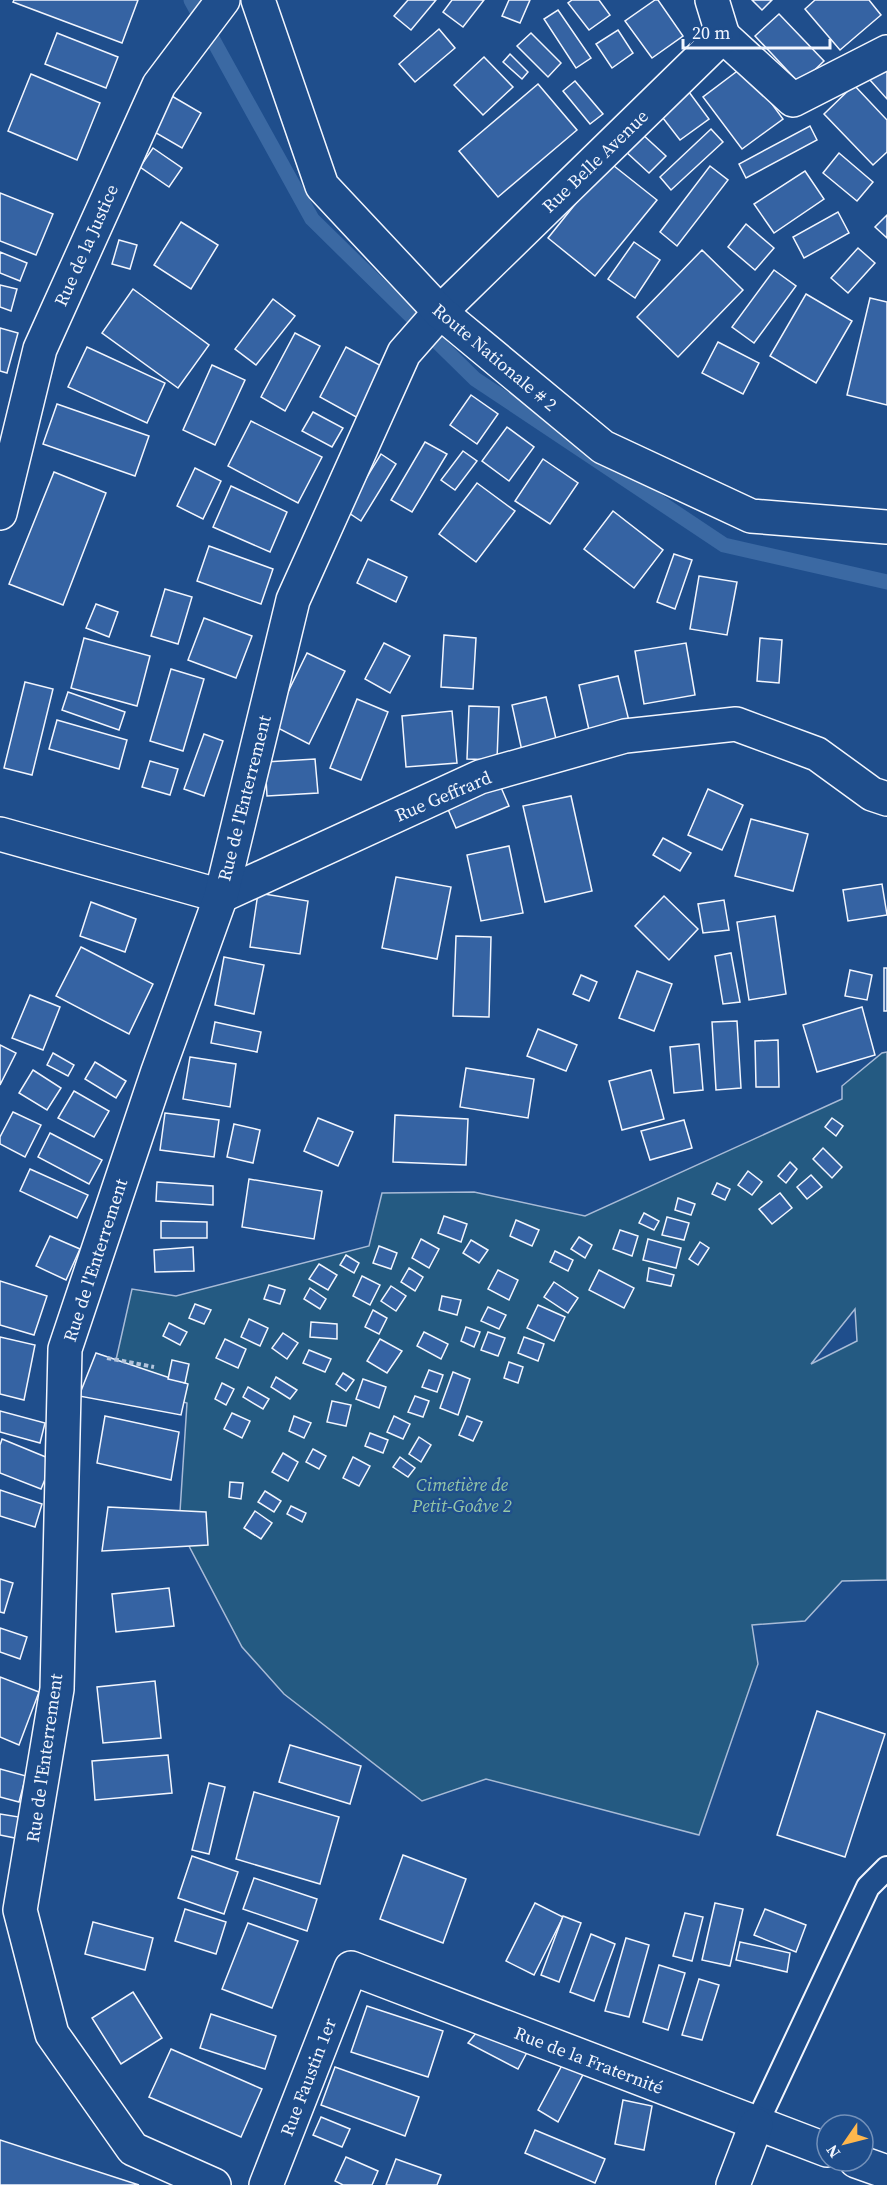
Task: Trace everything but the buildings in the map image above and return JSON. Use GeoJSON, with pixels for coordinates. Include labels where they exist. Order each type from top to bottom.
{"type":"FeatureCollection","features":[{"type":"Feature","properties":{"kind":"street","name":"Rue de la Justice"},"geometry":{"type":"LineString","coordinates":[[0,513],[40,349],[159,85],[223,0]]}},
{"type":"Feature","properties":{"kind":"street","name":"Route Nationale # 2"},"geometry":{"type":"LineString","coordinates":[[258,0],[322,186],[440,312],[603,447],[751,516],[887,527]]}},
{"type":"Feature","properties":{"kind":"street"},"geometry":{"type":"LineString","coordinates":[[712,0],[723,36],[793,100],[887,52]]}},
{"type":"Feature","properties":{"kind":"street","name":"Rue Belle Avenue"},"geometry":{"type":"LineString","coordinates":[[440,312],[723,36]]}},
{"type":"Feature","properties":{"kind":"street","name":"Rue de l'Enterrement"},"geometry":{"type":"LineString","coordinates":[[214,2185],[133,2150],[52,2034],[20,1910],[57,1689],[65,1349],[158,1071],[220,896],[293,600],[404,353],[440,312]]}},
{"type":"Feature","properties":{"kind":"street","name":"Rue Geffrard"},"geometry":{"type":"LineString","coordinates":[[220,896],[480,777],[625,736],[736,724],[817,754],[872,794],[887,799]]}},
{"type":"Feature","properties":{"kind":"street"},"geometry":{"type":"LineString","coordinates":[[0,834],[220,896]]}},
{"type":"Feature","properties":{"kind":"street","name":"Rue de la Fraternité"},"geometry":{"type":"LineString","coordinates":[[351,1968],[815,2146]]}},
{"type":"Feature","properties":{"kind":"street","name":"Rue Faustin 1er"},"geometry":{"type":"LineString","coordinates":[[266,2185],[351,1968]]}},
{"type":"Feature","properties":{"kind":"street"},"geometry":{"type":"LineString","coordinates":[[733,2185],[756,2125]]}},
{"type":"Feature","properties":{"kind":"lane"},"geometry":{"type":"LineString","coordinates":[[756,2125],[868,1887],[887,1869]]}},
{"type":"Feature","properties":{"kind":"green space","name":"Cimetière de Petit-Goâve 2"},"geometry":{"type":"Polygon","coordinates":[[[887,1052],[887,1580],[842,1581],[805,1621],[752,1625],[758,1664],[699,1835],[486,1779],[422,1801],[284,1694],[242,1647],[179,1527],[187,1403],[111,1382],[132,1289],[176,1296],[369,1246],[382,1193],[474,1192],[585,1216],[842,1099],[842,1086],[882,1053],[887,1052]],[[855,1309],[811,1364],[857,1341],[855,1309]]]}},
{"type":"Feature","properties":{"kind":"waterway"},"geometry":{"type":"LineString","coordinates":[[191,0],[312,219],[475,379],[724,545],[887,582]]}}]}
